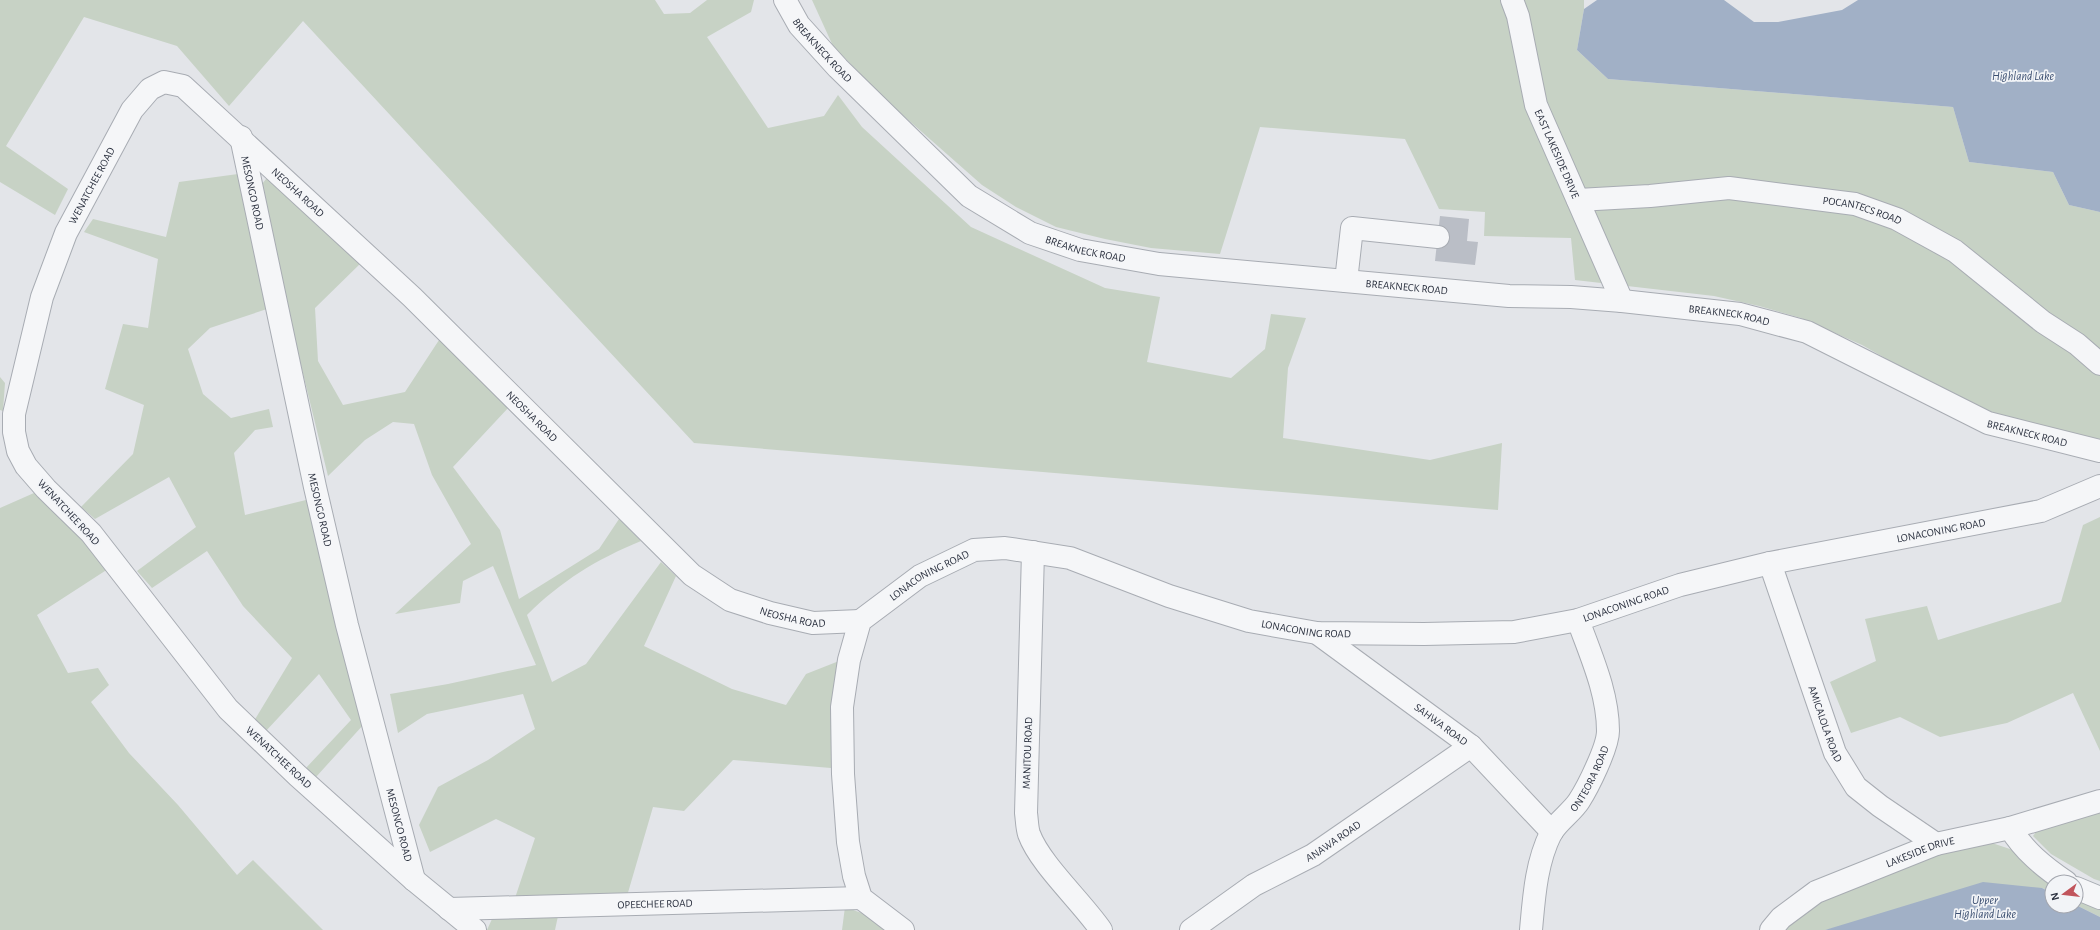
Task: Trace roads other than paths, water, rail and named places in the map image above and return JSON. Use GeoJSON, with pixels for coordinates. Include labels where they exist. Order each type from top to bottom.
{"type":"FeatureCollection","features":[{"type":"Feature","properties":{"kind":"street","name":"BREAKNECK ROAD"},"geometry":{"type":"LineString","coordinates":[[785,0],[799,24],[838,68],[969,196],[1030,233],[1080,250],[1159,264],[1509,296],[1571,297],[1622,301],[1740,314],[1807,332],[1988,423],[2100,451]]}},
{"type":"Feature","properties":{"kind":"street","name":"EAST LAKESIDE DRIVE"},"geometry":{"type":"LineString","coordinates":[[1512,0],[1518,16],[1536,105],[1622,301]]}},
{"type":"Feature","properties":{"kind":"street","name":"WENATCHEE ROAD"},"geometry":{"type":"LineString","coordinates":[[241,137],[182,86],[164,82],[150,89],[132,110],[66,233],[42,297],[14,414],[14,432],[18,451],[26,466],[46,489],[91,533],[228,709],[298,776],[414,880],[475,930]]}},
{"type":"Feature","properties":{"kind":"street","name":"NEOSHA ROAD"},"geometry":{"type":"LineString","coordinates":[[241,137],[412,297],[692,575],[730,600],[770,613],[814,623],[860,621]]}},
{"type":"Feature","properties":{"kind":"street","name":"MESONGO ROAD"},"geometry":{"type":"LineString","coordinates":[[241,137],[313,479],[348,625],[414,880]]}},
{"type":"Feature","properties":{"kind":"street","name":"POCANTECS ROAD"},"geometry":{"type":"LineString","coordinates":[[1578,200],[1650,196],[1729,188],[1855,204],[1897,219],[1954,251],[2043,322],[2077,344],[2100,364]]}},
{"type":"Feature","properties":{"kind":"street"},"geometry":{"type":"LineString","coordinates":[[1346,281],[1352,228],[1438,237]]}},
{"type":"Feature","properties":{"kind":"street","name":"LONACONING ROAD"},"geometry":{"type":"LineString","coordinates":[[860,621],[920,576],[974,550],[1005,548],[1070,558],[1169,596],[1249,621],[1317,633],[1424,634],[1514,632],[1578,620],[1680,585],[1770,563],[2041,511],[2100,486]]}},
{"type":"Feature","properties":{"kind":"street","name":"MANITOU ROAD"},"geometry":{"type":"LineString","coordinates":[[1033,552],[1026,813],[1029,834],[1038,852],[1090,914],[1100,930]]}},
{"type":"Feature","properties":{"kind":"street","name":"AMICALOLA ROAD"},"geometry":{"type":"LineString","coordinates":[[1770,563],[1835,753],[1856,787],[1936,844]]}},
{"type":"Feature","properties":{"kind":"street","name":"ONTEORA ROAD"},"geometry":{"type":"LineString","coordinates":[[1531,930],[1536,879],[1552,832],[1579,801],[1599,763],[1608,733],[1605,702],[1598,674],[1578,620]]}},
{"type":"Feature","properties":{"kind":"street"},"geometry":{"type":"LineString","coordinates":[[860,621],[849,660],[842,707],[843,774],[848,842],[854,876],[861,898],[903,930]]}},
{"type":"Feature","properties":{"kind":"street","name":"SAHWA ROAD"},"geometry":{"type":"LineString","coordinates":[[1317,633],[1471,746],[1552,832]]}},
{"type":"Feature","properties":{"kind":"street","name":"ANAWA ROAD"},"geometry":{"type":"LineString","coordinates":[[1191,930],[1254,885],[1313,854],[1471,746]]}},
{"type":"Feature","properties":{"kind":"street","name":"LAKESIDE DRIVE"},"geometry":{"type":"LineString","coordinates":[[1771,930],[1781,918],[1816,892],[1936,844],[2010,828],[2100,800]]}},
{"type":"Feature","properties":{"kind":"street"},"geometry":{"type":"LineString","coordinates":[[2010,828],[2019,844],[2044,867],[2054,874]]}},
{"type":"Feature","properties":{"kind":"street"},"geometry":{"type":"LineString","coordinates":[[2084,891],[2100,898]]}},
{"type":"Feature","properties":{"kind":"street","name":"OPEECHEE ROAD"},"geometry":{"type":"LineString","coordinates":[[449,909],[861,898]]}},
{"type":"Feature","properties":{"kind":"water","name":"Highland Lake"},"geometry":{"type":"Polygon","coordinates":[[[1597,0],[1724,0],[1754,22],[1778,22],[1842,10],[1858,0],[2100,0],[2100,212],[2069,205],[2053,172],[1969,162],[1953,107],[1608,79],[1577,50],[1584,9],[1597,0]]]}},
{"type":"Feature","properties":{"kind":"water","name":"Upper Highland Lake"},"geometry":{"type":"Polygon","coordinates":[[[1983,882],[2044,889],[2044,914],[2084,914],[2084,909],[2100,917],[2100,930],[1825,930],[1983,882]]]}}]}
